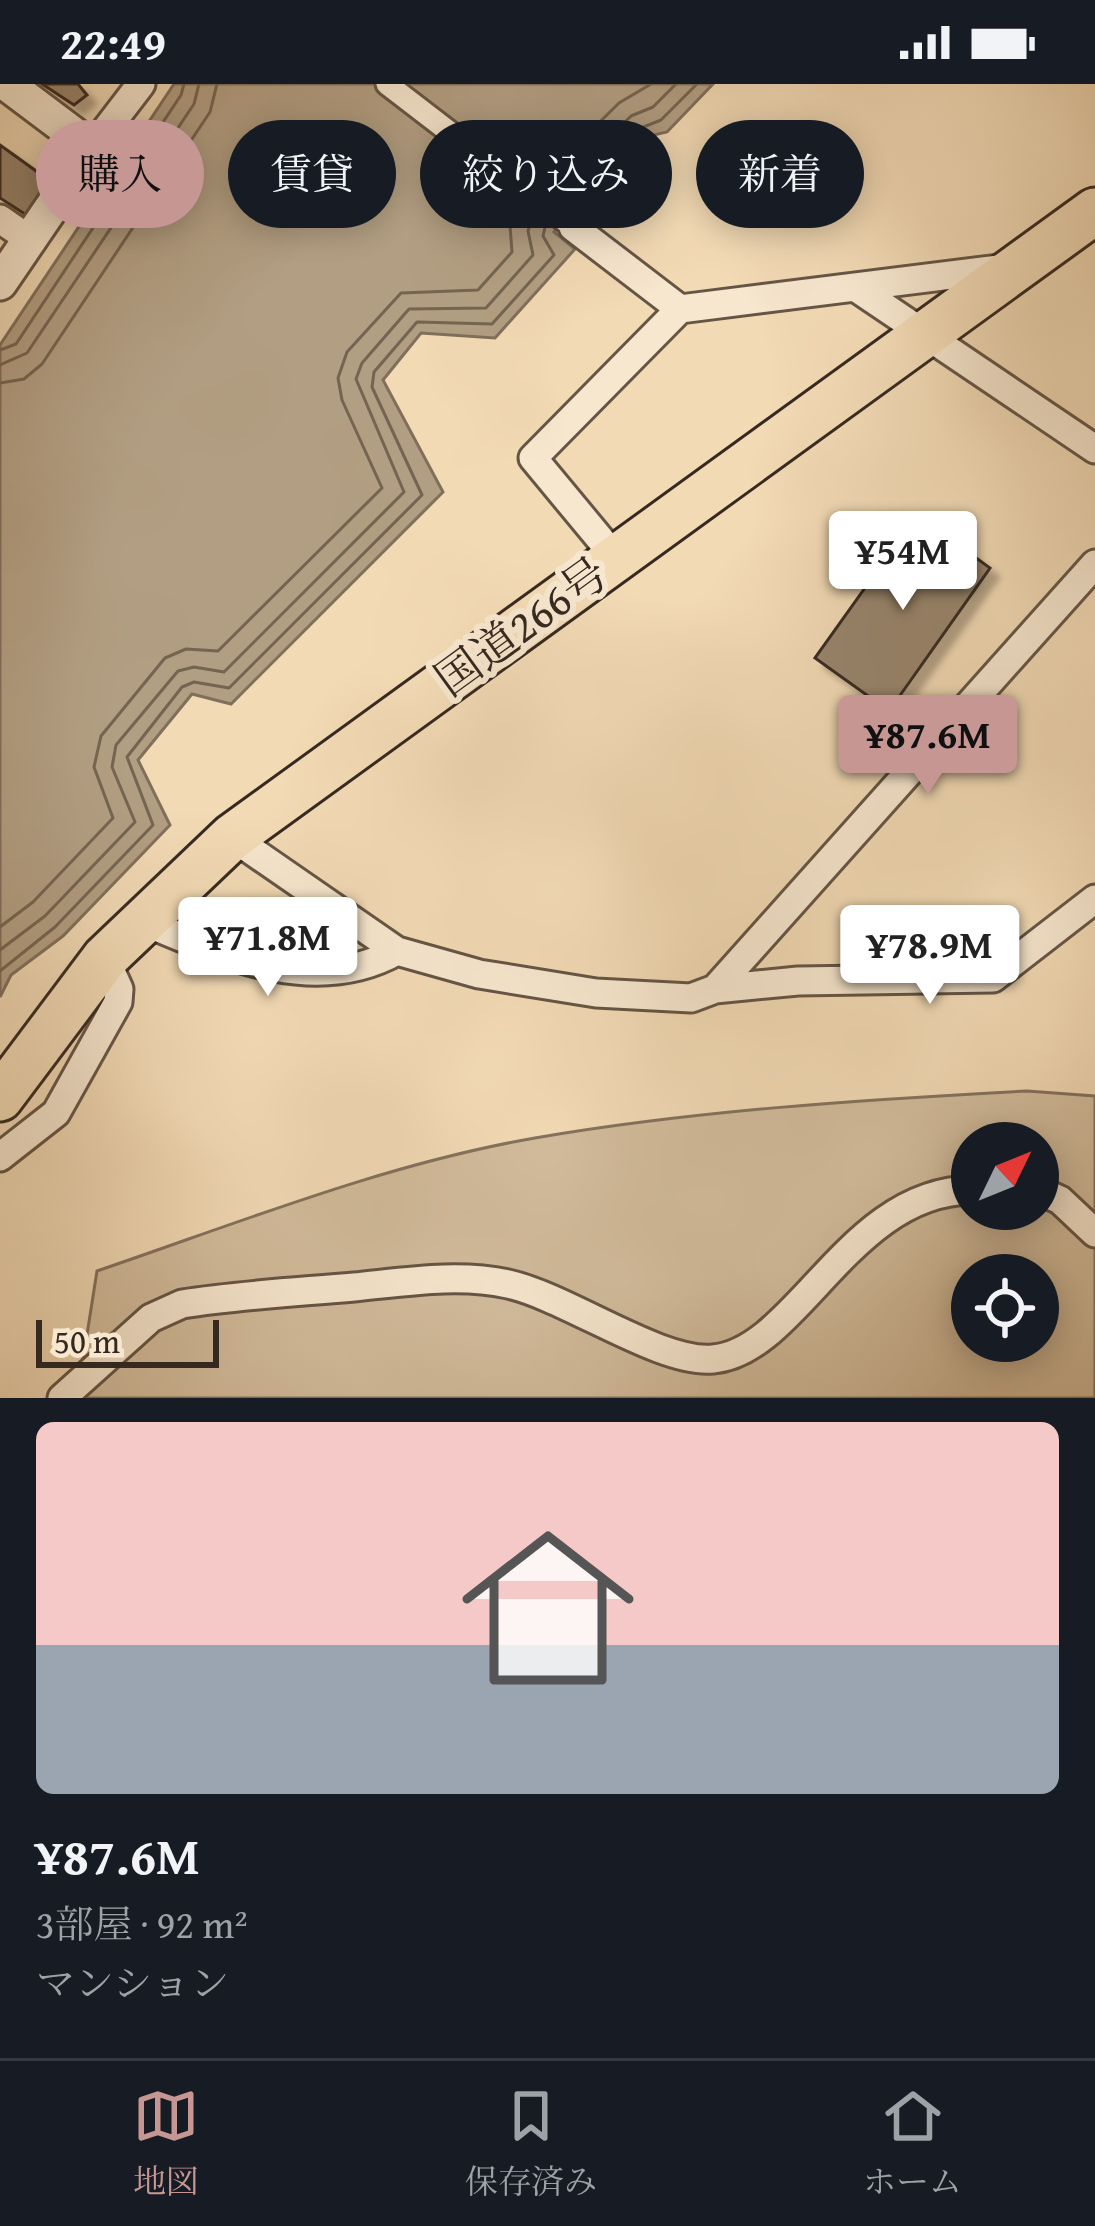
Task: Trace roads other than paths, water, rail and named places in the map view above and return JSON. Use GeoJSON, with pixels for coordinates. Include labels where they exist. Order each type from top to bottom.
{"type":"FeatureCollection","features":[{"type":"Feature","properties":{"kind":"highway","name":"国道266号"},"geometry":{"type":"LineString","coordinates":[[0,1098],[105,958],[232,837],[1095,211]]}},
{"type":"Feature","properties":{"kind":"street"},"geometry":{"type":"LineString","coordinates":[[7,84],[55,120]]}},
{"type":"Feature","properties":{"kind":"street"},"geometry":{"type":"LineString","coordinates":[[113,120],[141,84]]}},
{"type":"Feature","properties":{"kind":"street"},"geometry":{"type":"LineString","coordinates":[[387,84],[434,120]]}},
{"type":"Feature","properties":{"kind":"street"},"geometry":{"type":"LineString","coordinates":[[0,219],[32,241]]}},
{"type":"Feature","properties":{"kind":"street"},"geometry":{"type":"LineString","coordinates":[[0,283],[40,228]]}},
{"type":"Feature","properties":{"kind":"street"},"geometry":{"type":"LineString","coordinates":[[574,228],[680,309]]}},
{"type":"Feature","properties":{"kind":"street"},"geometry":{"type":"LineString","coordinates":[[615,556],[533,458],[680,309],[1019,266]]}},
{"type":"Feature","properties":{"kind":"street"},"geometry":{"type":"LineString","coordinates":[[855,287],[1095,449]]}},
{"type":"Feature","properties":{"kind":"street"},"geometry":{"type":"LineString","coordinates":[[715,989],[1095,564]]}},
{"type":"Feature","properties":{"kind":"street"},"geometry":{"type":"LineString","coordinates":[[232,837],[397,951],[478,974],[596,993],[692,998],[715,989],[905,976],[993,978],[1095,899]]}},
{"type":"Feature","properties":{"kind":"street"},"geometry":{"type":"LineString","coordinates":[[140,920],[216,952],[288,972],[373,964],[397,951]]}},
{"type":"Feature","properties":{"kind":"street"},"geometry":{"type":"LineString","coordinates":[[0,1157],[56,1113],[118,1002],[118,989],[105,958]]}},
{"type":"Feature","properties":{"kind":"street"},"geometry":{"type":"LineString","coordinates":[[62,1398],[151,1318],[182,1304],[458,1277],[509,1284],[682,1356],[714,1359],[746,1348],[832,1265],[912,1201],[951,1190]]}},
{"type":"Feature","properties":{"kind":"street"},"geometry":{"type":"LineString","coordinates":[[1059,1200],[1095,1233]]}},
{"type":"Feature","properties":{"kind":"water"},"geometry":{"type":"Polygon","coordinates":[[[174,84],[713,84],[672,127],[672,120],[420,120],[420,228],[558,228],[554,232],[575,249],[495,338],[421,333],[383,380],[443,492],[231,704],[192,694],[138,760],[170,825],[63,936],[11,975],[0,997],[0,345],[78,228],[204,228],[204,120],[150,120],[174,84]]]}}]}
